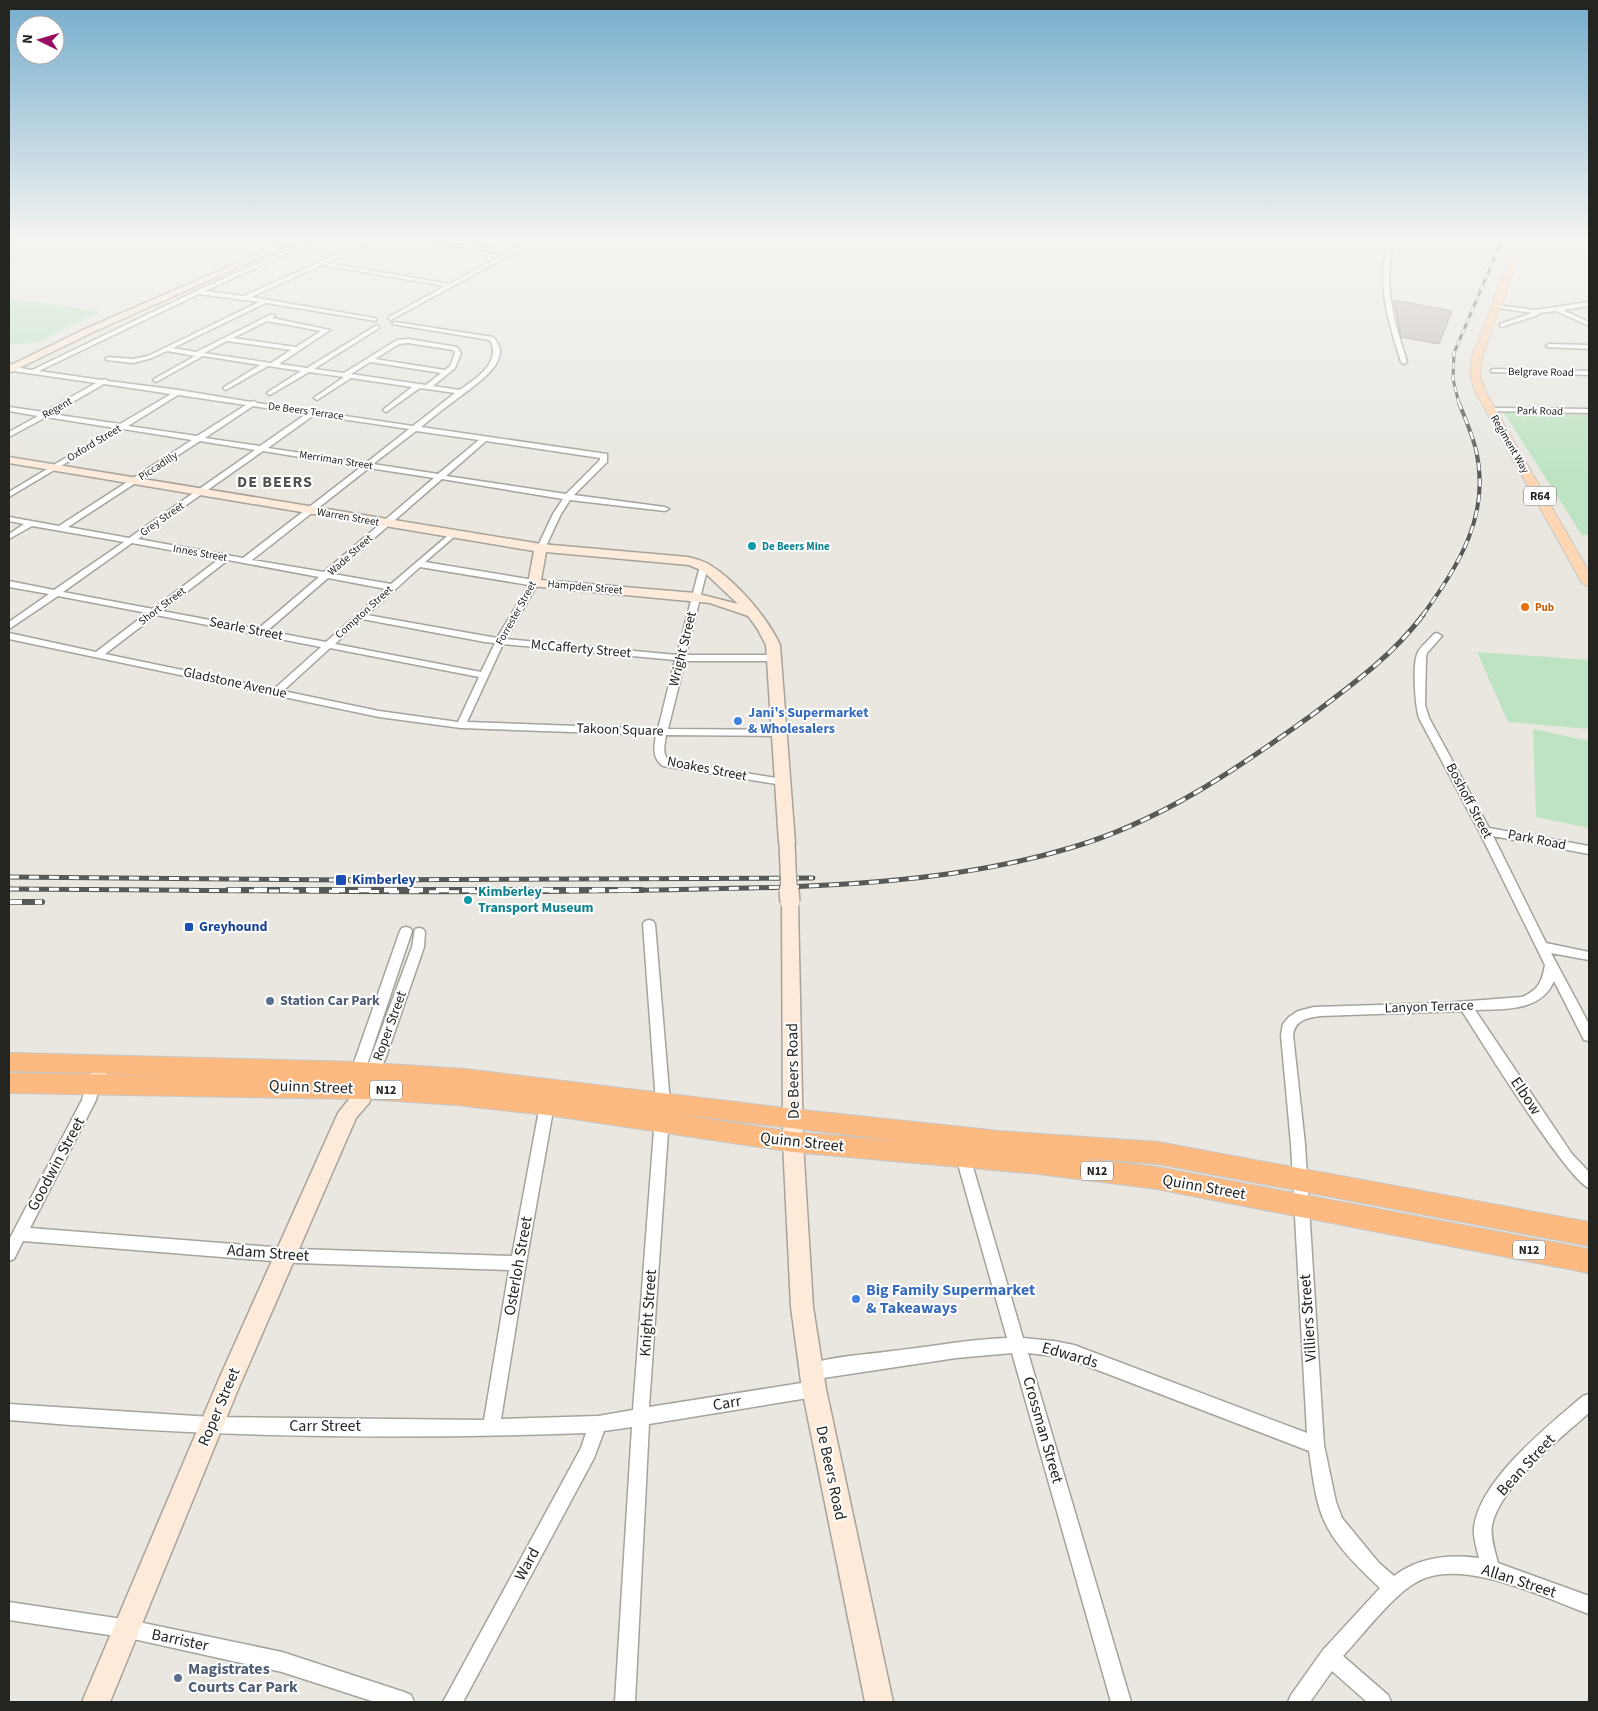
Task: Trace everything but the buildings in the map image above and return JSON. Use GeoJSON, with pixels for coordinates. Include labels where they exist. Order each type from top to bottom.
{"type":"FeatureCollection","features":[{"type":"Feature","properties":{"kind":"highway","name":"Quinn Street"},"geometry":{"type":"LineString","coordinates":[[9,1062],[111,1075],[266,1086],[361,1080],[473,1079],[662,1112],[793,1130],[963,1157],[1039,1162],[1157,1178],[1300,1192],[1589,1234]]}},
{"type":"Feature","properties":{"kind":"highway","name":"Quinn Street"},"geometry":{"type":"LineString","coordinates":[[9,1083],[90,1092],[129,1063],[361,1080],[457,1095],[547,1104],[662,1112]]}},
{"type":"Feature","properties":{"kind":"highway","name":"Quinn Street"},"geometry":{"type":"LineString","coordinates":[[793,1130],[999,1141],[1158,1153],[1300,1192],[1589,1261]]}},
{"type":"Feature","properties":{"kind":"main road","name":"R64"},"geometry":{"type":"LineString","coordinates":[[1490,410],[1478,386],[1474,369],[1491,320]]}},
{"type":"Feature","properties":{"kind":"main road","name":"Regiment Way"},"geometry":{"type":"LineString","coordinates":[[1490,410],[1589,582]]}},
{"type":"Feature","properties":{"kind":"street"},"geometry":{"type":"LineString","coordinates":[[10,368],[114,320]]}},
{"type":"Feature","properties":{"kind":"street"},"geometry":{"type":"LineString","coordinates":[[34,371],[140,320]]}},
{"type":"Feature","properties":{"kind":"street"},"geometry":{"type":"LineString","coordinates":[[108,359],[139,360],[165,350],[227,320]]}},
{"type":"Feature","properties":{"kind":"street"},"geometry":{"type":"LineString","coordinates":[[156,380],[199,354],[263,320]]}},
{"type":"Feature","properties":{"kind":"street"},"geometry":{"type":"LineString","coordinates":[[226,388],[298,349],[327,330],[276,320]]}},
{"type":"Feature","properties":{"kind":"street"},"geometry":{"type":"LineString","coordinates":[[245,561],[461,392],[493,365],[497,356],[494,340],[486,336],[372,320]]}},
{"type":"Feature","properties":{"kind":"street"},"geometry":{"type":"LineString","coordinates":[[270,393],[388,320]]}},
{"type":"Feature","properties":{"kind":"street"},"geometry":{"type":"LineString","coordinates":[[1393,320],[1404,362]]}},
{"type":"Feature","properties":{"kind":"street"},"geometry":{"type":"LineString","coordinates":[[1502,325],[1517,320]]}},
{"type":"Feature","properties":{"kind":"street"},"geometry":{"type":"LineString","coordinates":[[226,339],[298,349]]}},
{"type":"Feature","properties":{"kind":"street"},"geometry":{"type":"LineString","coordinates":[[317,398],[392,344],[401,341],[448,347],[457,350],[458,358],[453,368],[427,387]]}},
{"type":"Feature","properties":{"kind":"street"},"geometry":{"type":"LineString","coordinates":[[1549,346],[1589,347]]}},
{"type":"Feature","properties":{"kind":"street"},"geometry":{"type":"LineString","coordinates":[[165,350],[461,392]]}},
{"type":"Feature","properties":{"kind":"street"},"geometry":{"type":"LineString","coordinates":[[369,360],[447,372]]}},
{"type":"Feature","properties":{"kind":"street","name":"De Beers Terrace"},"geometry":{"type":"LineString","coordinates":[[10,368],[604,456]]}},
{"type":"Feature","properties":{"kind":"street","name":"Belgrave Road"},"geometry":{"type":"LineString","coordinates":[[1493,371],[1589,373]]}},
{"type":"Feature","properties":{"kind":"street","name":"Regent"},"geometry":{"type":"LineString","coordinates":[[9,435],[105,381]]}},
{"type":"Feature","properties":{"kind":"street"},"geometry":{"type":"LineString","coordinates":[[386,410],[418,386]]}},
{"type":"Feature","properties":{"kind":"street","name":"Oxford Street"},"geometry":{"type":"LineString","coordinates":[[9,494],[179,392]]}},
{"type":"Feature","properties":{"kind":"street","name":"Piccadilly"},"geometry":{"type":"LineString","coordinates":[[60,528],[254,403]]}},
{"type":"Feature","properties":{"kind":"street","name":"Merriman Street"},"geometry":{"type":"LineString","coordinates":[[9,409],[568,497],[664,509]]}},
{"type":"Feature","properties":{"kind":"street","name":"Park Road"},"geometry":{"type":"LineString","coordinates":[[1490,410],[1589,411]]}},
{"type":"Feature","properties":{"kind":"street","name":"Grey Street"},"geometry":{"type":"LineString","coordinates":[[9,626],[314,412]]}},
{"type":"Feature","properties":{"kind":"street","name":"Wade Street"},"geometry":{"type":"LineString","coordinates":[[260,632],[485,438]]}},
{"type":"Feature","properties":{"kind":"street","name":"Forrester Street"},"geometry":{"type":"LineString","coordinates":[[461,725],[500,641],[534,583],[542,548],[557,514],[568,497],[604,460],[604,456]]}},
{"type":"Feature","properties":{"kind":"street","name":"Warren Street"},"geometry":{"type":"LineString","coordinates":[[9,460],[542,548],[688,561]]}},
{"type":"Feature","properties":{"kind":"street","name":"Innes Street"},"geometry":{"type":"LineString","coordinates":[[9,519],[392,587]]}},
{"type":"Feature","properties":{"kind":"street"},"geometry":{"type":"LineString","coordinates":[[9,537],[31,523]]}},
{"type":"Feature","properties":{"kind":"street","name":"Compton Street"},"geometry":{"type":"LineString","coordinates":[[276,692],[452,534]]}},
{"type":"Feature","properties":{"kind":"street","name":"Short Street"},"geometry":{"type":"LineString","coordinates":[[99,654],[226,558]]}},
{"type":"Feature","properties":{"kind":"street","name":"De Beers Road"},"geometry":{"type":"LineString","coordinates":[[688,561],[704,566],[751,613],[771,637],[776,658],[790,902],[793,1130],[802,1307],[812,1380],[879,1702]]}},
{"type":"Feature","properties":{"kind":"street","name":"Hampden Street"},"geometry":{"type":"LineString","coordinates":[[418,564],[534,583],[695,597],[712,600],[751,613]]}},
{"type":"Feature","properties":{"kind":"street","name":"Wright Street"},"geometry":{"type":"LineString","coordinates":[[662,732],[704,566]]}},
{"type":"Feature","properties":{"kind":"street","name":"Searle Street"},"geometry":{"type":"LineString","coordinates":[[9,584],[484,675]]}},
{"type":"Feature","properties":{"kind":"street","name":"McCafferty Street"},"geometry":{"type":"LineString","coordinates":[[360,616],[500,641],[681,658],[776,658]]}},
{"type":"Feature","properties":{"kind":"street","name":"Gladstone Avenue"},"geometry":{"type":"LineString","coordinates":[[9,636],[398,717],[461,725]]}},
{"type":"Feature","properties":{"kind":"street","name":"Boshoff Street"},"geometry":{"type":"LineString","coordinates":[[1437,636],[1423,652],[1421,658],[1420,705],[1424,718],[1485,831],[1551,965],[1589,1036]]}},
{"type":"Feature","properties":{"kind":"street","name":"Takoon Square"},"geometry":{"type":"LineString","coordinates":[[461,725],[662,732],[780,733]]}},
{"type":"Feature","properties":{"kind":"street","name":"Noakes Street"},"geometry":{"type":"LineString","coordinates":[[662,732],[658,756],[667,764],[783,782]]}},
{"type":"Feature","properties":{"kind":"street","name":"Park Road"},"geometry":{"type":"LineString","coordinates":[[1485,831],[1589,850]]}},
{"type":"Feature","properties":{"kind":"street","name":"Knight Street"},"geometry":{"type":"LineString","coordinates":[[625,1702],[641,1416],[662,1112],[649,924]]}},
{"type":"Feature","properties":{"kind":"street","name":"Roper Street"},"geometry":{"type":"LineString","coordinates":[[96,1702],[129,1629],[211,1426],[284,1255],[348,1113],[362,1097],[361,1080],[400,948],[413,932],[418,946],[380,1057],[361,1080]]}},
{"type":"Feature","properties":{"kind":"street"},"geometry":{"type":"LineString","coordinates":[[1542,947],[1589,956]]}},
{"type":"Feature","properties":{"kind":"street","name":"Lanyon Terrace"},"geometry":{"type":"LineString","coordinates":[[1288,1024],[1297,1017],[1320,1011],[1518,1003],[1541,993],[1548,983],[1551,965]]}},
{"type":"Feature","properties":{"kind":"street","name":"Elbow"},"geometry":{"type":"LineString","coordinates":[[1466,1006],[1568,1158],[1589,1182]]}},
{"type":"Feature","properties":{"kind":"street","name":"Villiers Street"},"geometry":{"type":"LineString","coordinates":[[1288,1024],[1287,1035],[1298,1144],[1316,1445],[1327,1502],[1335,1524],[1354,1549],[1394,1588]]}},
{"type":"Feature","properties":{"kind":"street","name":"Goodwin Street"},"geometry":{"type":"LineString","coordinates":[[9,1254],[90,1092]]}},
{"type":"Feature","properties":{"kind":"street","name":"Osterloh Street"},"geometry":{"type":"LineString","coordinates":[[491,1428],[547,1104]]}},
{"type":"Feature","properties":{"kind":"street","name":"Crossman Street"},"geometry":{"type":"LineString","coordinates":[[963,1157],[1019,1345],[1083,1574],[1122,1702]]}},
{"type":"Feature","properties":{"kind":"street","name":"Adam Street"},"geometry":{"type":"LineString","coordinates":[[19,1234],[284,1255],[518,1263]]}},
{"type":"Feature","properties":{"kind":"street","name":"Edwards"},"geometry":{"type":"LineString","coordinates":[[812,1380],[957,1351],[1019,1345],[1048,1346],[1074,1353],[1316,1445]]}},
{"type":"Feature","properties":{"kind":"street","name":"Carr"},"geometry":{"type":"LineString","coordinates":[[641,1416],[812,1380]]}},
{"type":"Feature","properties":{"kind":"street","name":"Bean Street"},"geometry":{"type":"LineString","coordinates":[[1490,1569],[1483,1527],[1486,1514],[1499,1491],[1522,1465],[1589,1402]]}},
{"type":"Feature","properties":{"kind":"street","name":"Carr Street"},"geometry":{"type":"LineString","coordinates":[[9,1412],[211,1426],[491,1428],[598,1424],[641,1416]]}},
{"type":"Feature","properties":{"kind":"street","name":"Ward"},"geometry":{"type":"LineString","coordinates":[[453,1702],[588,1452],[598,1424]]}},
{"type":"Feature","properties":{"kind":"street","name":"Allan Street"},"geometry":{"type":"LineString","coordinates":[[1394,1588],[1404,1578],[1424,1568],[1453,1564],[1490,1569],[1589,1605]]}},
{"type":"Feature","properties":{"kind":"street"},"geometry":{"type":"LineString","coordinates":[[1298,1702],[1330,1657],[1394,1588]]}},
{"type":"Feature","properties":{"kind":"street","name":"Barrister"},"geometry":{"type":"LineString","coordinates":[[9,1611],[129,1629],[282,1662],[404,1702]]}},
{"type":"Feature","properties":{"kind":"street"},"geometry":{"type":"LineString","coordinates":[[1330,1657],[1381,1702]]}},
{"type":"Feature","properties":{"kind":"green space"},"geometry":{"type":"Polygon","coordinates":[[[9,320],[83,320],[39,342],[9,345],[9,320]]]}},
{"type":"Feature","properties":{"kind":"green space"},"geometry":{"type":"Polygon","coordinates":[[[1504,413],[1589,415],[1589,535],[1582,535],[1504,413]]]}},
{"type":"Feature","properties":{"kind":"green space"},"geometry":{"type":"Polygon","coordinates":[[[1477,652],[1589,660],[1589,729],[1508,722],[1477,652]]]}},
{"type":"Feature","properties":{"kind":"green space"},"geometry":{"type":"Polygon","coordinates":[[[1533,729],[1589,741],[1589,828],[1536,817],[1533,729]]]}},
{"type":"Feature","properties":{"kind":"railway"},"geometry":{"type":"LineString","coordinates":[[1459,404],[1453,379],[1454,353],[1468,320]]}},
{"type":"Feature","properties":{"kind":"railway"},"geometry":{"type":"LineString","coordinates":[[1422,616],[1436,597],[1459,558],[1475,518],[1479,496],[1480,474],[1476,450],[1459,403]]}},
{"type":"Feature","properties":{"kind":"railway"},"geometry":{"type":"LineString","coordinates":[[9,889],[493,892],[654,890],[864,883],[968,871],[1019,861],[1070,848],[1103,837],[1135,824],[1197,792],[1255,755],[1342,692],[1398,644],[1423,615]]}},
{"type":"Feature","properties":{"kind":"railway"},"geometry":{"type":"LineString","coordinates":[[9,877],[341,880],[813,878]]}},
{"type":"Feature","properties":{"kind":"railway"},"geometry":{"type":"LineString","coordinates":[[228,890],[642,890]]}},
{"type":"Feature","properties":{"kind":"railway"},"geometry":{"type":"LineString","coordinates":[[9,902],[42,902]]}},
{"type":"Feature","properties":{"kind":"place","name":"De Beers Mine"},"geometry":{"type":"Point","coordinates":[752,546]}},
{"type":"Feature","properties":{"kind":"place","name":"Pub"},"geometry":{"type":"Point","coordinates":[1525,607]}},
{"type":"Feature","properties":{"kind":"place","name":"Jani's Supermarket & Wholesalers"},"geometry":{"type":"Point","coordinates":[738,721]}},
{"type":"Feature","properties":{"kind":"place","name":"Kimberley"},"geometry":{"type":"Point","coordinates":[341,880]}},
{"type":"Feature","properties":{"kind":"place","name":"Kimberley Transport Museum"},"geometry":{"type":"Point","coordinates":[468,900]}},
{"type":"Feature","properties":{"kind":"place","name":"Greyhound"},"geometry":{"type":"Point","coordinates":[189,927]}},
{"type":"Feature","properties":{"kind":"place","name":"Station Car Park"},"geometry":{"type":"Point","coordinates":[270,1001]}},
{"type":"Feature","properties":{"kind":"place","name":"Big Family Supermarket & Takeaways"},"geometry":{"type":"Point","coordinates":[856,1299]}},
{"type":"Feature","properties":{"kind":"place","name":"Magistrates Courts Car Park"},"geometry":{"type":"Point","coordinates":[178,1678]}},
{"type":"Feature","properties":{"kind":"district","name":"DE BEERS"},"geometry":{"type":"Point","coordinates":[275,482]}}]}
